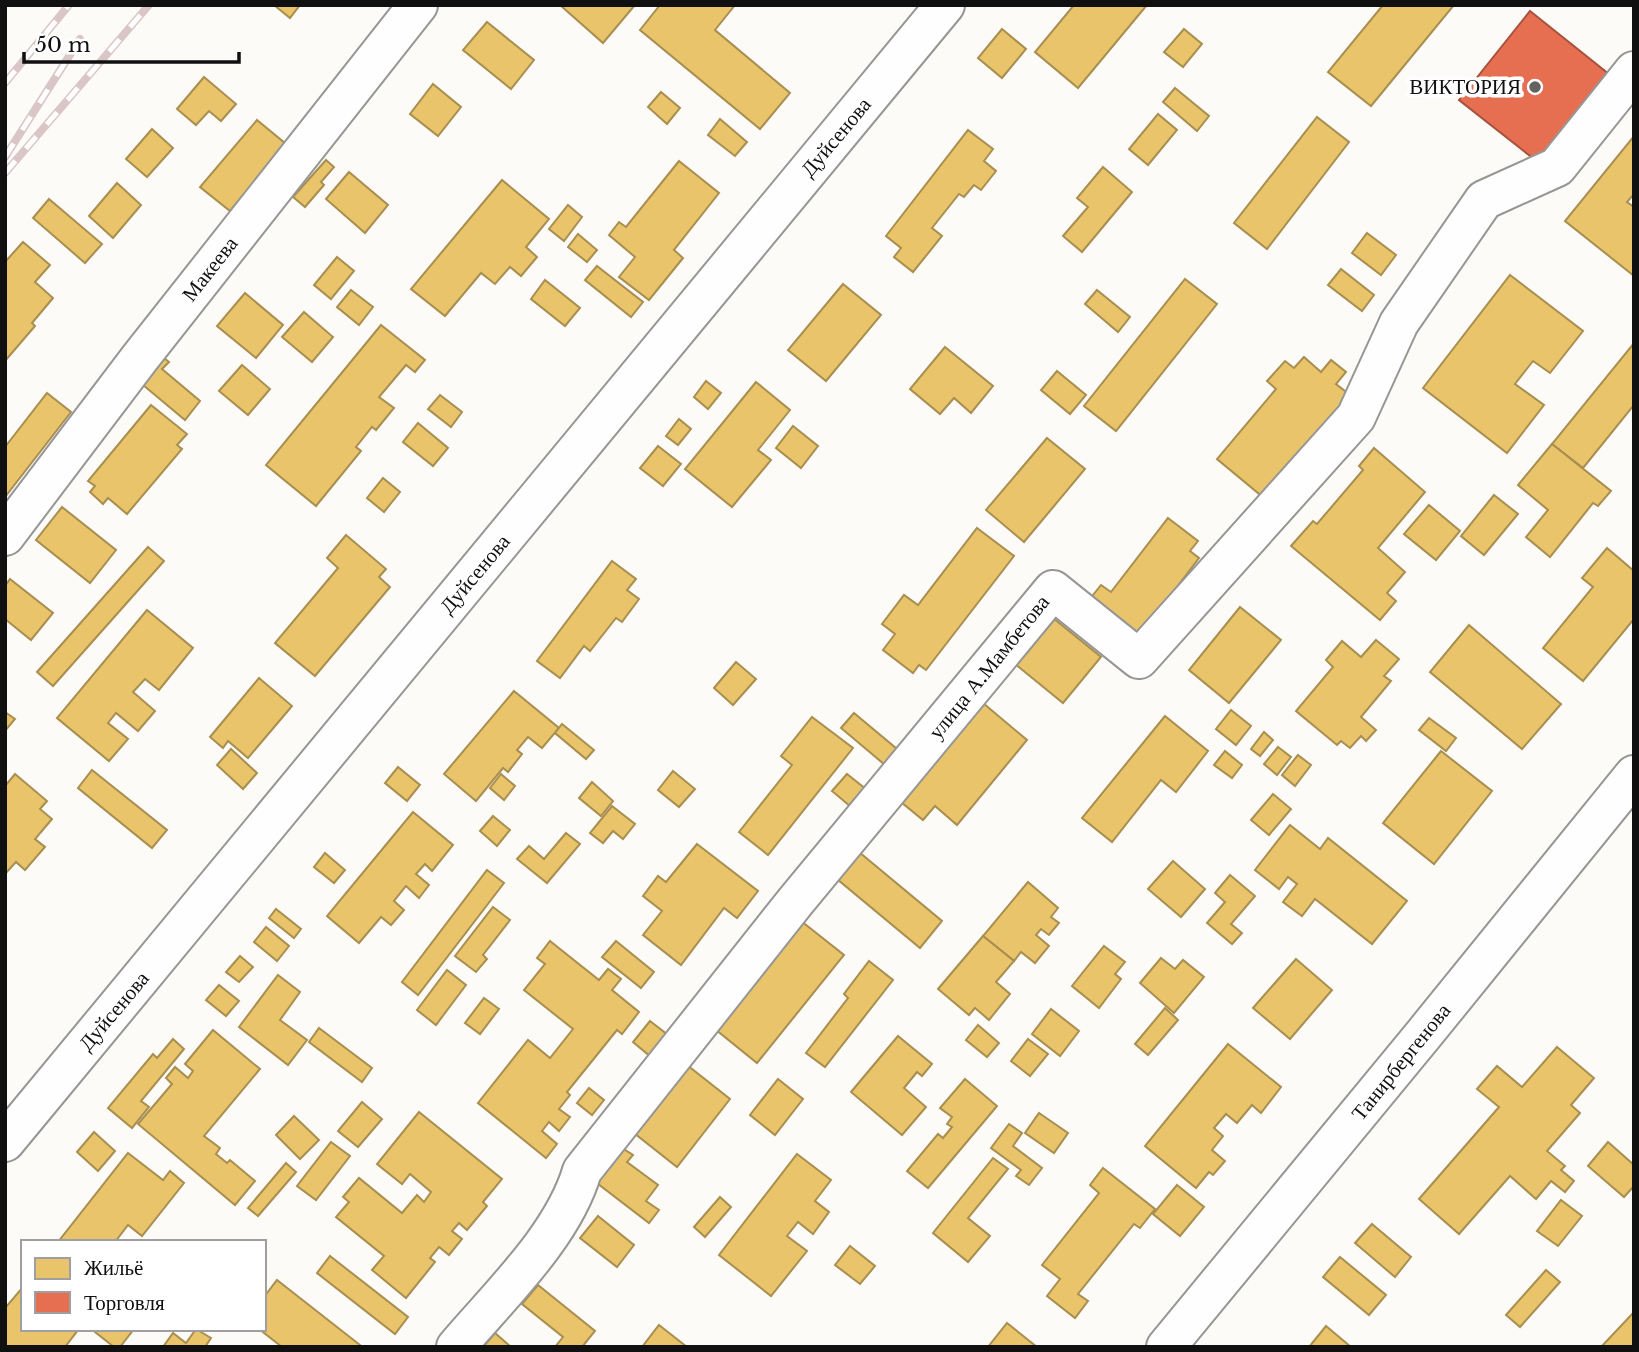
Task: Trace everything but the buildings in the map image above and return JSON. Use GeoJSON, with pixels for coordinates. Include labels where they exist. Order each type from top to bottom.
{"type":"FeatureCollection","features":[{"type":"Feature","properties":{"kind":"street","name":"Макеева"},"geometry":{"type":"LineString","coordinates":[[5,536],[139,359],[418,5]]}},
{"type":"Feature","properties":{"kind":"street","name":"Дуйсенова"},"geometry":{"type":"LineString","coordinates":[[5,1142],[945,5]]}},
{"type":"Feature","properties":{"kind":"street","name":"улица А.Мамбетова"},"geometry":{"type":"LineString","coordinates":[[456,1347],[552,1234],[576,1190],[582,1171],[795,902],[1053,590],[1139,659],[1356,417],[1399,323],[1484,200],[1557,167],[1634,71]]}},
{"type":"Feature","properties":{"kind":"street","name":"Танирбергенова"},"geometry":{"type":"LineString","coordinates":[[1166,1347],[1634,775]]}},
{"type":"Feature","properties":{"kind":"railway"},"geometry":{"type":"LineString","coordinates":[[5,83],[69,5]]}},
{"type":"Feature","properties":{"kind":"railway"},"geometry":{"type":"LineString","coordinates":[[5,173],[149,5]]}},
{"type":"Feature","properties":{"kind":"railway"},"geometry":{"type":"LineString","coordinates":[[5,157],[80,39]]}},
{"type":"Feature","properties":{"kind":"place","name":"ВИКТОРИЯ"},"geometry":{"type":"Point","coordinates":[1535,87]}}]}
